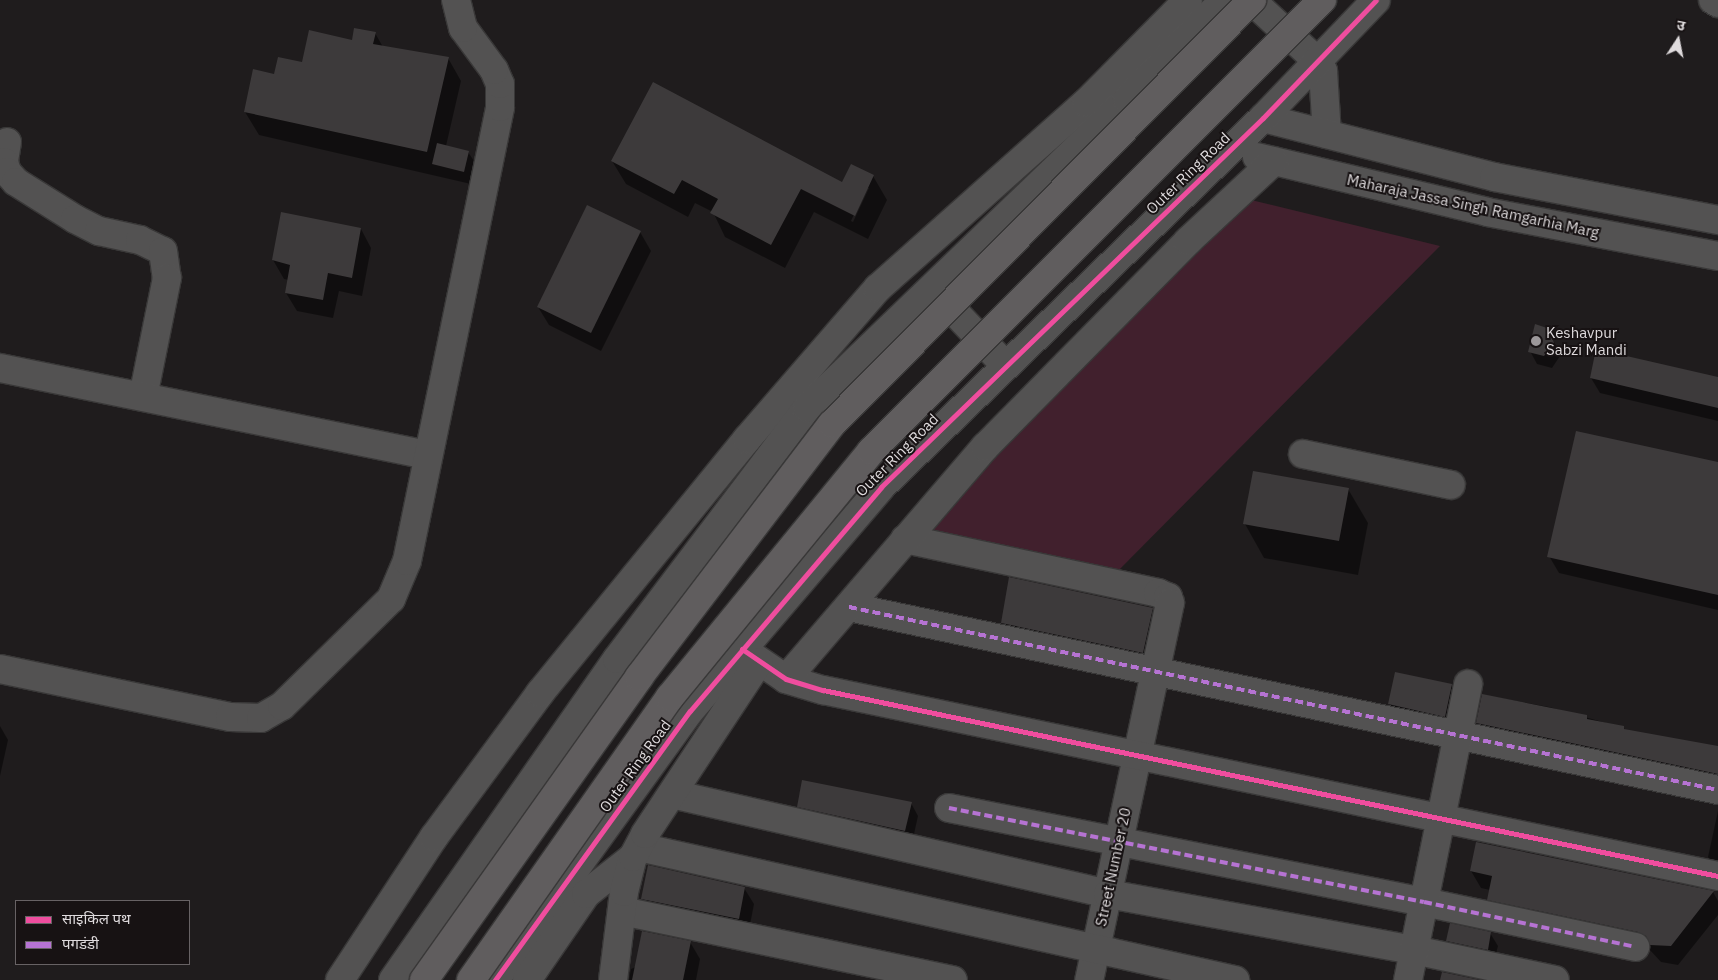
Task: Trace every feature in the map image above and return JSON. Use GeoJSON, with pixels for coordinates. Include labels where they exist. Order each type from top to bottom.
{"type":"FeatureCollection","features":[{"type":"Feature","properties":{"kind":"main road"},"geometry":{"type":"LineString","coordinates":[[424,980],[639,677],[832,424],[1252,0]]}},
{"type":"Feature","properties":{"kind":"main road","name":"Outer Ring Road"},"geometry":{"type":"LineString","coordinates":[[471,980],[670,697],[871,451],[1322,0]]}},
{"type":"Feature","properties":{"kind":"street"},"geometry":{"type":"LineString","coordinates":[[0,670],[230,717],[261,718],[282,706],[391,598],[407,561],[500,107],[497,77],[463,28],[456,0]]}},
{"type":"Feature","properties":{"kind":"street"},"geometry":{"type":"LineString","coordinates":[[340,980],[434,837],[540,693],[747,439],[878,288],[1086,103],[1188,0]]}},
{"type":"Feature","properties":{"kind":"street"},"geometry":{"type":"LineString","coordinates":[[393,980],[616,659],[807,408],[1127,100],[1224,0]]}},
{"type":"Feature","properties":{"kind":"street"},"geometry":{"type":"LineString","coordinates":[[1252,0],[1317,61],[1323,71],[1327,134]]}},
{"type":"Feature","properties":{"kind":"street","name":"Outer Ring Road"},"geometry":{"type":"LineString","coordinates":[[495,980],[690,711],[750,655],[881,486],[1263,118],[1376,0]]}},
{"type":"Feature","properties":{"kind":"street"},"geometry":{"type":"LineString","coordinates":[[1713,0],[1718,3]]}},
{"type":"Feature","properties":{"kind":"street"},"geometry":{"type":"LineString","coordinates":[[1263,118],[1494,177],[1718,220]]}},
{"type":"Feature","properties":{"kind":"street"},"geometry":{"type":"LineString","coordinates":[[7,142],[4,162],[7,172],[16,182],[99,231],[140,240],[163,251],[167,278],[143,397]]}},
{"type":"Feature","properties":{"kind":"street","name":"Maharaja Jassa Singh Ramgarhia Marg"},"geometry":{"type":"LineString","coordinates":[[1229,150],[1487,212],[1718,256]]}},
{"type":"Feature","properties":{"kind":"street"},"geometry":{"type":"LineString","coordinates":[[786,679],[986,447],[1188,241],[1274,161]]}},
{"type":"Feature","properties":{"kind":"street"},"geometry":{"type":"LineString","coordinates":[[1487,212],[1494,177]]}},
{"type":"Feature","properties":{"kind":"street"},"geometry":{"type":"LineString","coordinates":[[932,288],[1006,366]]}},
{"type":"Feature","properties":{"kind":"street"},"geometry":{"type":"LineString","coordinates":[[0,368],[428,455]]}},
{"type":"Feature","properties":{"kind":"street"},"geometry":{"type":"LineString","coordinates":[[1304,454],[1451,485]]}},
{"type":"Feature","properties":{"kind":"street","name":"Street Number 20"},"geometry":{"type":"LineString","coordinates":[[905,539],[1168,598],[1170,603],[1156,673],[1089,980]]}},
{"type":"Feature","properties":{"kind":"street"},"geometry":{"type":"LineString","coordinates":[[849,607],[1718,790]]}},
{"type":"Feature","properties":{"kind":"street"},"geometry":{"type":"LineString","coordinates":[[528,980],[586,894],[636,852],[672,794],[750,655],[786,679],[823,690],[1718,876]]}},
{"type":"Feature","properties":{"kind":"street"},"geometry":{"type":"LineString","coordinates":[[1408,980],[1468,684]]}},
{"type":"Feature","properties":{"kind":"street"},"geometry":{"type":"LineString","coordinates":[[672,794],[1108,894],[1414,950],[1555,980]]}},
{"type":"Feature","properties":{"kind":"street"},"geometry":{"type":"LineString","coordinates":[[949,808],[1424,902],[1636,947]]}},
{"type":"Feature","properties":{"kind":"street"},"geometry":{"type":"LineString","coordinates":[[613,980],[622,911],[636,852]]}},
{"type":"Feature","properties":{"kind":"street"},"geometry":{"type":"LineString","coordinates":[[636,852],[1096,947],[1234,980]]}},
{"type":"Feature","properties":{"kind":"street"},"geometry":{"type":"LineString","coordinates":[[622,911],[953,980]]}},
{"type":"Feature","properties":{"kind":"shaded area"},"geometry":{"type":"Polygon","coordinates":[[[1251,200],[1440,246],[1113,576],[920,527],[1251,200]]]}},
{"type":"Feature","properties":{"kind":"building"},"geometry":{"type":"Polygon","coordinates":[[[354,28],[376,32],[373,44],[449,57],[427,152],[244,112],[253,69],[274,74],[278,57],[302,62],[309,30],[352,40],[354,28]]]}},
{"type":"Feature","properties":{"kind":"building"},"geometry":{"type":"Polygon","coordinates":[[[653,82],[842,182],[851,164],[874,175],[855,216],[801,189],[771,245],[710,213],[718,199],[682,180],[674,194],[611,161],[653,82]]]}},
{"type":"Feature","properties":{"kind":"building"},"geometry":{"type":"Polygon","coordinates":[[[437,143],[469,151],[464,172],[432,164],[437,143]]]}},
{"type":"Feature","properties":{"kind":"building"},"geometry":{"type":"Polygon","coordinates":[[[587,205],[641,231],[591,333],[537,307],[587,205]]]}},
{"type":"Feature","properties":{"kind":"building"},"geometry":{"type":"Polygon","coordinates":[[[281,212],[361,228],[352,278],[328,273],[323,300],[285,293],[290,265],[272,260],[281,212]]]}},
{"type":"Feature","properties":{"kind":"building"},"geometry":{"type":"Polygon","coordinates":[[[1535,324],[1550,329],[1554,343],[1544,356],[1528,352],[1535,324]]]}},
{"type":"Feature","properties":{"kind":"building"},"geometry":{"type":"Polygon","coordinates":[[[1596,349],[1718,377],[1718,408],[1590,378],[1596,349]]]}},
{"type":"Feature","properties":{"kind":"building"},"geometry":{"type":"Polygon","coordinates":[[[1576,431],[1718,462],[1718,595],[1547,557],[1576,431]]]}},
{"type":"Feature","properties":{"kind":"building"},"geometry":{"type":"Polygon","coordinates":[[[1253,471],[1349,488],[1339,541],[1243,524],[1253,471]]]}},
{"type":"Feature","properties":{"kind":"building"},"geometry":{"type":"Polygon","coordinates":[[[1009,577],[1153,608],[1143,653],[1001,623],[1009,577]]]}},
{"type":"Feature","properties":{"kind":"building"},"geometry":{"type":"Polygon","coordinates":[[[1395,672],[1452,684],[1445,717],[1388,704],[1395,672]]]}},
{"type":"Feature","properties":{"kind":"building"},"geometry":{"type":"Polygon","coordinates":[[[1482,694],[1587,715],[1587,719],[1624,726],[1624,729],[1718,746],[1718,774],[1476,723],[1482,694]]]}},
{"type":"Feature","properties":{"kind":"building"},"geometry":{"type":"Polygon","coordinates":[[[802,780],[912,802],[905,831],[797,807],[802,780]]]}},
{"type":"Feature","properties":{"kind":"building"},"geometry":{"type":"Polygon","coordinates":[[[1476,842],[1714,891],[1671,946],[1650,945],[1646,936],[1638,932],[1487,900],[1492,876],[1470,871],[1476,842]]]}},
{"type":"Feature","properties":{"kind":"building"},"geometry":{"type":"Polygon","coordinates":[[[648,865],[745,887],[739,919],[641,899],[648,865]]]}},
{"type":"Feature","properties":{"kind":"building"},"geometry":{"type":"Polygon","coordinates":[[[1450,923],[1491,932],[1488,950],[1446,941],[1450,923]]]}},
{"type":"Feature","properties":{"kind":"building"},"geometry":{"type":"Polygon","coordinates":[[[642,931],[691,941],[683,980],[632,980],[642,931]]]}},
{"type":"Feature","properties":{"kind":"building"},"geometry":{"type":"Polygon","coordinates":[[[1442,972],[1480,980],[1440,980],[1442,972]]]}},
{"type":"Feature","properties":{"kind":"marked path"},"geometry":{"type":"LineString","coordinates":[[849,607],[1718,790]]}},
{"type":"Feature","properties":{"kind":"marked path"},"geometry":{"type":"LineString","coordinates":[[949,808],[1424,902],[1635,947]]}},
{"type":"Feature","properties":{"kind":"cycle path"},"geometry":{"type":"LineString","coordinates":[[495,980],[690,711],[881,487],[1263,118],[1376,0]]}},
{"type":"Feature","properties":{"kind":"cycle path"},"geometry":{"type":"LineString","coordinates":[[742,649],[786,679],[823,690],[1718,876]]}},
{"type":"Feature","properties":{"kind":"place","name":"Keshavpur Sabzi Mandi"},"geometry":{"type":"Point","coordinates":[1536,341]}}]}
